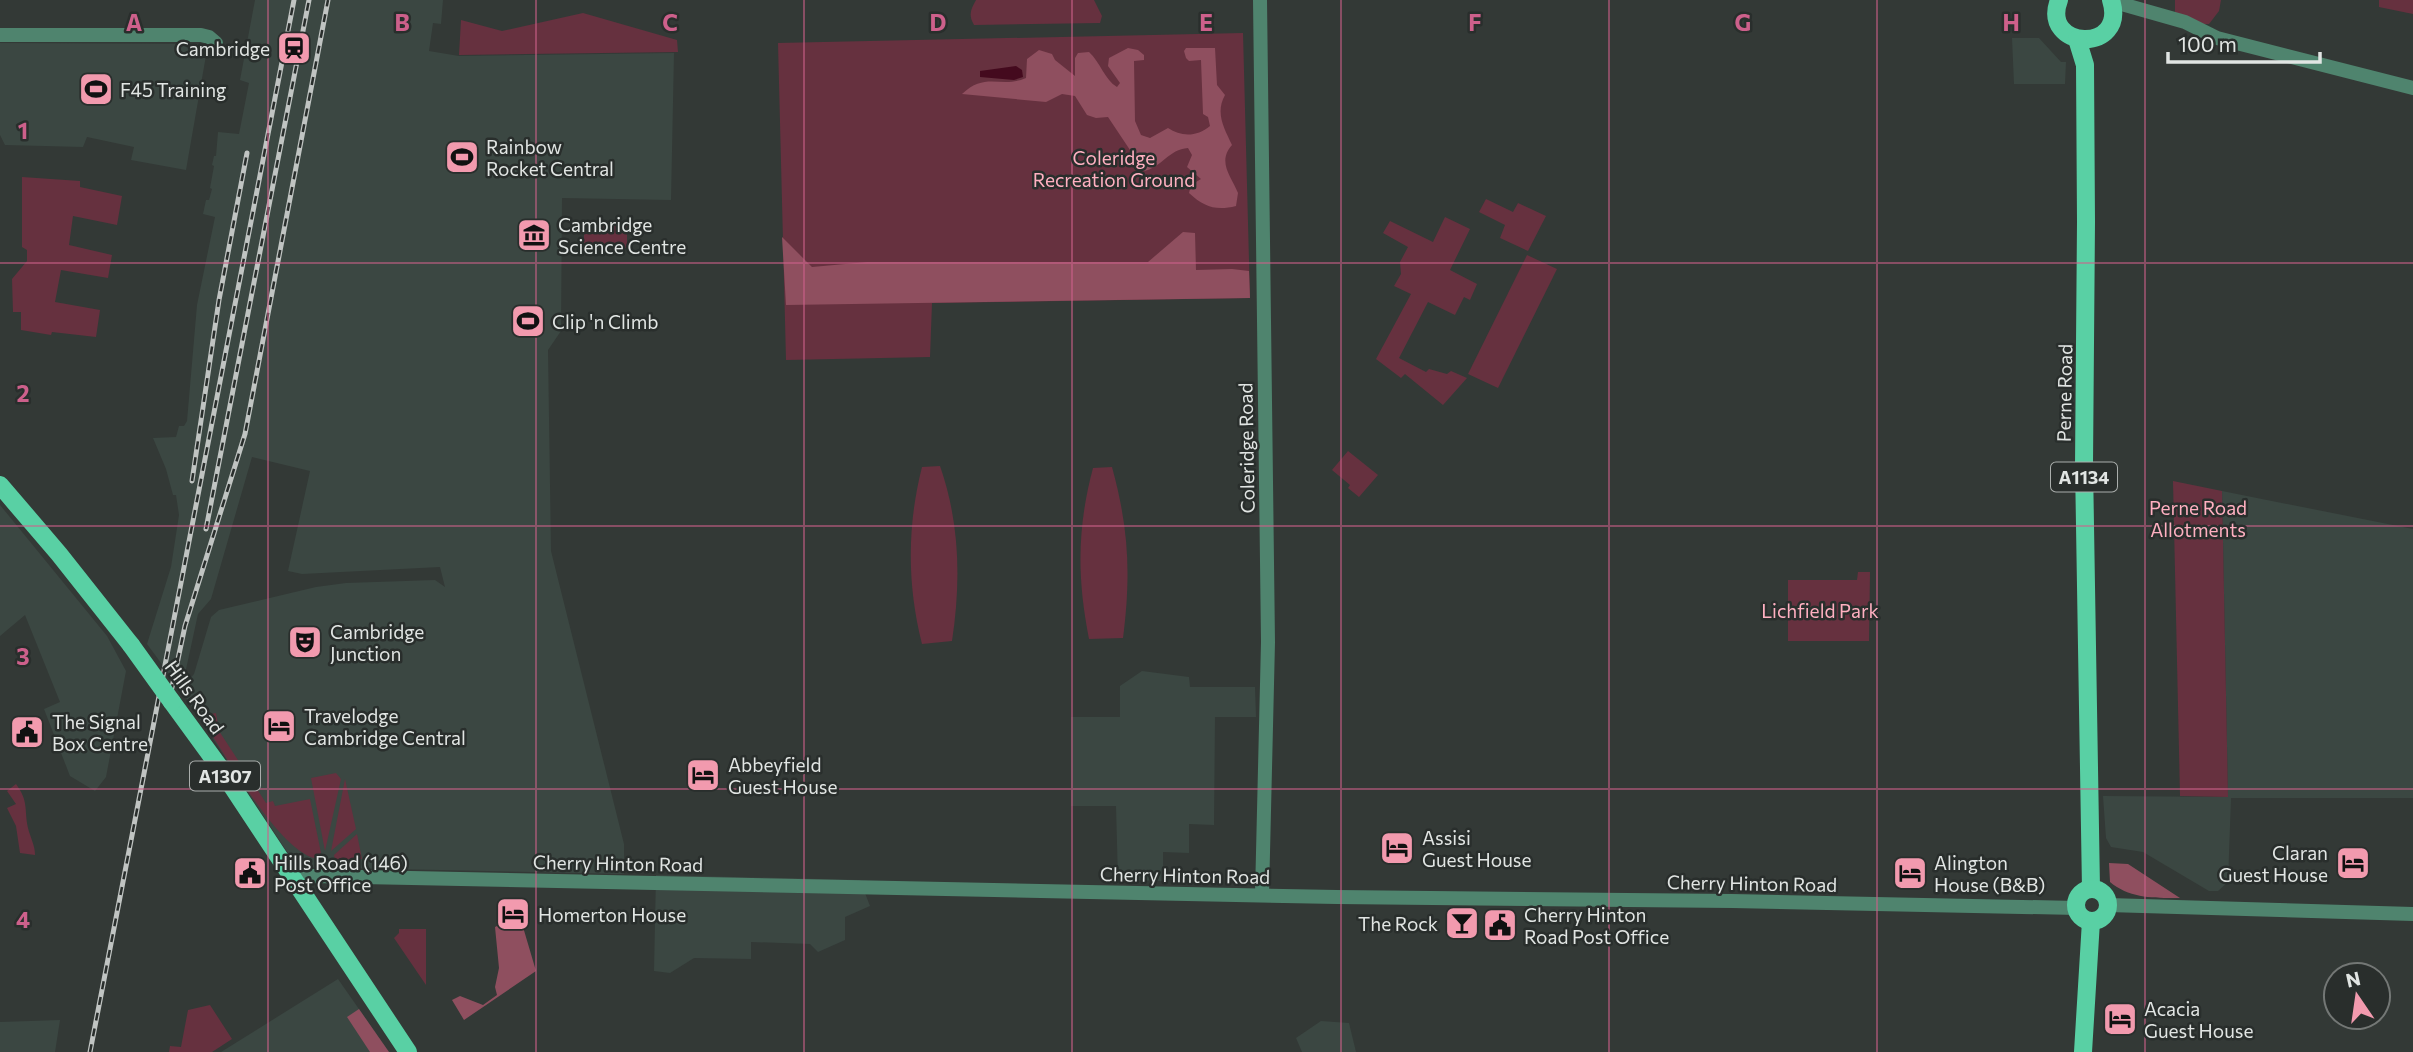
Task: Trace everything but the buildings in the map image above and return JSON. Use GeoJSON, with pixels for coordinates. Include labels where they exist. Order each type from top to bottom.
{"type":"FeatureCollection","features":[{"type":"Feature","properties":{"kind":"main road"},"geometry":{"type":"LineString","coordinates":[[2059,0],[2056,12],[2058,21],[2068,35],[2085,39]]}},
{"type":"Feature","properties":{"kind":"main road","name":"Perne Road"},"geometry":{"type":"LineString","coordinates":[[2091,890],[2084,465],[2087,222],[2085,39],[2106,31],[2112,6]]}},
{"type":"Feature","properties":{"kind":"main road","name":"Hills Road"},"geometry":{"type":"LineString","coordinates":[[0,485],[66,562],[131,645],[218,765],[408,1052]]}},
{"type":"Feature","properties":{"kind":"main road"},"geometry":{"type":"LineString","coordinates":[[2091,890],[2101,892],[2108,905],[2105,915],[2091,921],[2082,917],[2077,908],[2078,897],[2091,890]]}},
{"type":"Feature","properties":{"kind":"main road"},"geometry":{"type":"LineString","coordinates":[[2084,1052],[2091,921]]}},
{"type":"Feature","properties":{"kind":"street","name":"Coleridge Road"},"geometry":{"type":"LineString","coordinates":[[1260,0],[1268,642],[1262,895]]}},
{"type":"Feature","properties":{"kind":"street"},"geometry":{"type":"LineString","coordinates":[[2112,6],[2150,11],[2185,22],[2217,38],[2413,88]]}},
{"type":"Feature","properties":{"kind":"street"},"geometry":{"type":"LineString","coordinates":[[0,35],[201,35],[216,43]]}},
{"type":"Feature","properties":{"kind":"street","name":"Cherry Hinton Road"},"geometry":{"type":"LineString","coordinates":[[293,882],[312,876],[2077,908]]}},
{"type":"Feature","properties":{"kind":"street"},"geometry":{"type":"LineString","coordinates":[[2108,905],[2413,914]]}},
{"type":"Feature","properties":{"kind":"shaded area"},"geometry":{"type":"Polygon","coordinates":[[[255,0],[443,0],[441,24],[433,23],[429,51],[459,56],[674,53],[671,200],[562,198],[561,331],[548,350],[551,551],[624,844],[624,874],[297,867],[181,690],[147,644],[171,567],[179,515],[176,495],[173,495],[153,438],[176,437],[179,426],[184,426],[187,421],[197,305],[215,217],[203,214],[212,189],[212,165],[216,156],[218,132],[239,134],[249,83],[240,80],[255,0]],[[252,457],[211,599],[198,614],[182,688],[194,674],[211,617],[219,610],[316,587],[346,583],[435,580],[445,587],[440,567],[302,574],[288,571],[310,471],[252,457]]]}},
{"type":"Feature","properties":{"kind":"shaded area"},"geometry":{"type":"Polygon","coordinates":[[[2012,38],[2039,38],[2061,62],[2066,62],[2065,84],[2014,84],[2012,38]]]}},
{"type":"Feature","properties":{"kind":"shaded area"},"geometry":{"type":"Polygon","coordinates":[[[0,43],[208,44],[186,170],[131,160],[134,147],[87,137],[83,147],[5,145],[0,135],[0,43]]]}},
{"type":"Feature","properties":{"kind":"shaded area"},"geometry":{"type":"Polygon","coordinates":[[[1128,48],[1138,50],[1144,55],[1144,60],[1134,61],[1135,121],[1141,135],[1150,138],[1168,128],[1189,134],[1210,126],[1208,117],[1203,114],[1201,60],[1189,61],[1184,51],[1186,48],[1215,48],[1217,85],[1225,95],[1221,108],[1222,120],[1232,145],[1225,163],[1238,193],[1236,206],[1211,207],[1189,193],[1191,185],[1201,179],[1187,167],[1192,155],[1188,148],[1181,149],[1144,171],[1108,117],[1096,118],[1087,115],[1075,96],[1062,94],[1046,102],[962,94],[979,83],[1009,82],[1026,78],[1027,59],[1039,50],[1052,54],[1055,60],[1075,76],[1075,58],[1078,53],[1089,52],[1117,87],[1120,83],[1108,66],[1109,58],[1128,48]]]}},
{"type":"Feature","properties":{"kind":"shaded area"},"geometry":{"type":"Polygon","coordinates":[[[1016,66],[1022,70],[1023,77],[1014,80],[980,77],[980,71],[1016,66]]]}},
{"type":"Feature","properties":{"kind":"shaded area"},"geometry":{"type":"Polygon","coordinates":[[[1183,232],[1195,233],[1196,270],[1249,271],[1250,298],[786,305],[782,237],[812,267],[867,262],[1148,262],[1183,232]]]}},
{"type":"Feature","properties":{"kind":"shaded area"},"geometry":{"type":"Polygon","coordinates":[[[2222,491],[2413,529],[2413,798],[2231,798],[2228,882],[2218,891],[2209,891],[2143,852],[2111,847],[2106,838],[2103,796],[2228,797],[2222,491]]]}},
{"type":"Feature","properties":{"kind":"shaded area"},"geometry":{"type":"Polygon","coordinates":[[[0,505],[107,636],[126,671],[106,777],[95,791],[70,776],[44,709],[60,702],[25,615],[0,636],[0,505]]]}},
{"type":"Feature","properties":{"kind":"shaded area"},"geometry":{"type":"Polygon","coordinates":[[[1142,671],[1189,677],[1190,687],[1255,687],[1256,717],[1215,717],[1214,825],[1189,824],[1189,853],[1163,852],[1163,881],[1118,880],[1116,806],[1071,806],[1071,717],[1120,717],[1120,686],[1142,671]]]}},
{"type":"Feature","properties":{"kind":"shaded area"},"geometry":{"type":"Polygon","coordinates":[[[2109,863],[2128,864],[2180,898],[2126,892],[2110,882],[2109,863]]]}},
{"type":"Feature","properties":{"kind":"shaded area"},"geometry":{"type":"Polygon","coordinates":[[[656,875],[860,880],[870,906],[845,917],[845,940],[818,952],[810,944],[751,942],[751,959],[694,958],[670,973],[654,971],[656,875]]]}},
{"type":"Feature","properties":{"kind":"shaded area"},"geometry":{"type":"Polygon","coordinates":[[[501,924],[523,927],[536,971],[464,1020],[452,1000],[460,996],[483,1005],[497,995],[495,987],[499,968],[495,927],[501,924]]]}},
{"type":"Feature","properties":{"kind":"shaded area"},"geometry":{"type":"Polygon","coordinates":[[[338,979],[389,1052],[221,1052],[338,979]]]}},
{"type":"Feature","properties":{"kind":"shaded area"},"geometry":{"type":"Polygon","coordinates":[[[359,1009],[389,1052],[370,1052],[347,1017],[359,1009]]]}},
{"type":"Feature","properties":{"kind":"shaded area"},"geometry":{"type":"Polygon","coordinates":[[[60,1020],[55,1052],[0,1052],[0,1022],[60,1020]]]}},
{"type":"Feature","properties":{"kind":"shaded area"},"geometry":{"type":"Polygon","coordinates":[[[1321,1021],[1349,1023],[1356,1052],[1302,1052],[1296,1038],[1321,1021]]]}},
{"type":"Feature","properties":{"kind":"green space"},"geometry":{"type":"Polygon","coordinates":[[[976,0],[1094,0],[1102,16],[1100,23],[974,25],[971,12],[976,0]]]}},
{"type":"Feature","properties":{"kind":"green space"},"geometry":{"type":"Polygon","coordinates":[[[2175,0],[2221,0],[2219,11],[2209,24],[2201,24],[2175,13],[2175,0]]]}},
{"type":"Feature","properties":{"kind":"green space"},"geometry":{"type":"Polygon","coordinates":[[[2379,0],[2413,0],[2413,14],[2379,7],[2379,0]]]}},
{"type":"Feature","properties":{"kind":"green space"},"geometry":{"type":"Polygon","coordinates":[[[583,13],[677,40],[678,52],[459,55],[461,20],[502,31],[583,13]]]}},
{"type":"Feature","properties":{"kind":"green space","name":"Coleridge Recreation Ground"},"geometry":{"type":"Polygon","coordinates":[[[1243,33],[1250,298],[932,303],[930,357],[786,360],[778,43],[1243,33]]]}},
{"type":"Feature","properties":{"kind":"green space"},"geometry":{"type":"Polygon","coordinates":[[[22,177],[80,181],[80,187],[122,196],[117,225],[73,216],[69,245],[112,255],[108,278],[61,270],[55,302],[100,310],[96,337],[52,332],[51,335],[21,330],[21,312],[13,312],[12,279],[27,261],[27,250],[22,247],[22,177]]]}},
{"type":"Feature","properties":{"kind":"green space"},"geometry":{"type":"Polygon","coordinates":[[[1486,199],[1513,212],[1518,203],[1546,216],[1528,251],[1500,238],[1505,225],[1479,212],[1486,199]]]}},
{"type":"Feature","properties":{"kind":"green space"},"geometry":{"type":"Polygon","coordinates":[[[1445,217],[1470,229],[1450,270],[1477,284],[1470,300],[1464,297],[1455,315],[1428,302],[1399,358],[1426,372],[1429,369],[1447,374],[1451,371],[1467,378],[1443,405],[1405,374],[1401,378],[1376,359],[1411,294],[1394,286],[1401,274],[1400,262],[1408,247],[1383,233],[1390,221],[1433,242],[1445,217]]]}},
{"type":"Feature","properties":{"kind":"green space"},"geometry":{"type":"Polygon","coordinates":[[[584,221],[627,221],[627,248],[584,248],[584,221]]]}},
{"type":"Feature","properties":{"kind":"green space"},"geometry":{"type":"Polygon","coordinates":[[[1527,255],[1557,269],[1498,388],[1468,374],[1527,255]]]}},
{"type":"Feature","properties":{"kind":"green space"},"geometry":{"type":"Polygon","coordinates":[[[1348,451],[1378,475],[1359,497],[1348,488],[1350,485],[1332,470],[1348,451]]]}},
{"type":"Feature","properties":{"kind":"green space"},"geometry":{"type":"Polygon","coordinates":[[[940,466],[955,531],[955,619],[952,641],[922,644],[911,578],[911,533],[922,467],[940,466]]]}},
{"type":"Feature","properties":{"kind":"green space"},"geometry":{"type":"Polygon","coordinates":[[[1112,467],[1122,511],[1127,552],[1123,638],[1089,639],[1082,595],[1080,553],[1084,511],[1093,468],[1112,467]]]}},
{"type":"Feature","properties":{"kind":"green space","name":"Perne Road Allotments"},"geometry":{"type":"Polygon","coordinates":[[[2173,481],[2222,491],[2228,797],[2180,796],[2173,481]]]}},
{"type":"Feature","properties":{"kind":"green space","name":"Lichfield Park"},"geometry":{"type":"Polygon","coordinates":[[[1858,572],[1870,572],[1869,641],[1788,641],[1788,580],[1857,580],[1858,572]]]}},
{"type":"Feature","properties":{"kind":"green space"},"geometry":{"type":"Polygon","coordinates":[[[216,713],[219,731],[266,803],[273,801],[275,806],[310,799],[321,853],[318,859],[303,853],[287,840],[239,778],[203,721],[206,715],[216,713]]]}},
{"type":"Feature","properties":{"kind":"green space"},"geometry":{"type":"Polygon","coordinates":[[[336,773],[341,779],[325,851],[311,778],[336,773]]]}},
{"type":"Feature","properties":{"kind":"green space"},"geometry":{"type":"Polygon","coordinates":[[[345,779],[356,829],[331,851],[345,779]]]}},
{"type":"Feature","properties":{"kind":"green space"},"geometry":{"type":"Polygon","coordinates":[[[16,784],[24,801],[35,855],[20,853],[16,826],[7,808],[16,804],[7,791],[16,784]]]}},
{"type":"Feature","properties":{"kind":"green space"},"geometry":{"type":"Polygon","coordinates":[[[357,834],[362,859],[335,860],[334,855],[357,834]]]}},
{"type":"Feature","properties":{"kind":"green space"},"geometry":{"type":"Polygon","coordinates":[[[399,929],[426,929],[426,985],[394,938],[399,929]]]}},
{"type":"Feature","properties":{"kind":"green space"},"geometry":{"type":"Polygon","coordinates":[[[210,1005],[232,1039],[212,1052],[169,1052],[170,1046],[181,1047],[188,1010],[210,1005]]]}},
{"type":"Feature","properties":{"kind":"railway"},"geometry":{"type":"LineString","coordinates":[[90,1052],[294,0]]}},
{"type":"Feature","properties":{"kind":"railway"},"geometry":{"type":"LineString","coordinates":[[206,529],[309,0]]}},
{"type":"Feature","properties":{"kind":"railway"},"geometry":{"type":"LineString","coordinates":[[171,692],[185,626],[245,434],[328,0]]}},
{"type":"Feature","properties":{"kind":"railway"},"geometry":{"type":"LineString","coordinates":[[192,481],[219,300],[247,153]]}},
{"type":"Feature","properties":{"kind":"place","name":"Cambridge"},"geometry":{"type":"Point","coordinates":[294,48]}},
{"type":"Feature","properties":{"kind":"place","name":"F45 Training"},"geometry":{"type":"Point","coordinates":[96,89]}},
{"type":"Feature","properties":{"kind":"place","name":"Rainbow Rocket Central"},"geometry":{"type":"Point","coordinates":[462,157]}},
{"type":"Feature","properties":{"kind":"place","name":"Cambridge Science Centre"},"geometry":{"type":"Point","coordinates":[534,235]}},
{"type":"Feature","properties":{"kind":"place","name":"Clip 'n Climb"},"geometry":{"type":"Point","coordinates":[528,321]}},
{"type":"Feature","properties":{"kind":"place","name":"Cambridge Junction"},"geometry":{"type":"Point","coordinates":[305,642]}},
{"type":"Feature","properties":{"kind":"place","name":"Travelodge Cambridge Central"},"geometry":{"type":"Point","coordinates":[279,726]}},
{"type":"Feature","properties":{"kind":"place","name":"The Signal Box Centre"},"geometry":{"type":"Point","coordinates":[27,732]}},
{"type":"Feature","properties":{"kind":"place","name":"Abbeyfield Guest House"},"geometry":{"type":"Point","coordinates":[703,775]}},
{"type":"Feature","properties":{"kind":"place","name":"Assisi Guest House"},"geometry":{"type":"Point","coordinates":[1397,848]}},
{"type":"Feature","properties":{"kind":"place","name":"Claran Guest House"},"geometry":{"type":"Point","coordinates":[2353,863]}},
{"type":"Feature","properties":{"kind":"place","name":"Hills Road (146) Post Office"},"geometry":{"type":"Point","coordinates":[250,873]}},
{"type":"Feature","properties":{"kind":"place","name":"Alington House (B&B)"},"geometry":{"type":"Point","coordinates":[1910,873]}},
{"type":"Feature","properties":{"kind":"place","name":"Homerton House"},"geometry":{"type":"Point","coordinates":[513,914]}},
{"type":"Feature","properties":{"kind":"place","name":"The Rock"},"geometry":{"type":"Point","coordinates":[1462,923]}},
{"type":"Feature","properties":{"kind":"place","name":"Cherry Hinton Road Post Office"},"geometry":{"type":"Point","coordinates":[1500,925]}},
{"type":"Feature","properties":{"kind":"place","name":"Acacia Guest House"},"geometry":{"type":"Point","coordinates":[2120,1019]}}]}
